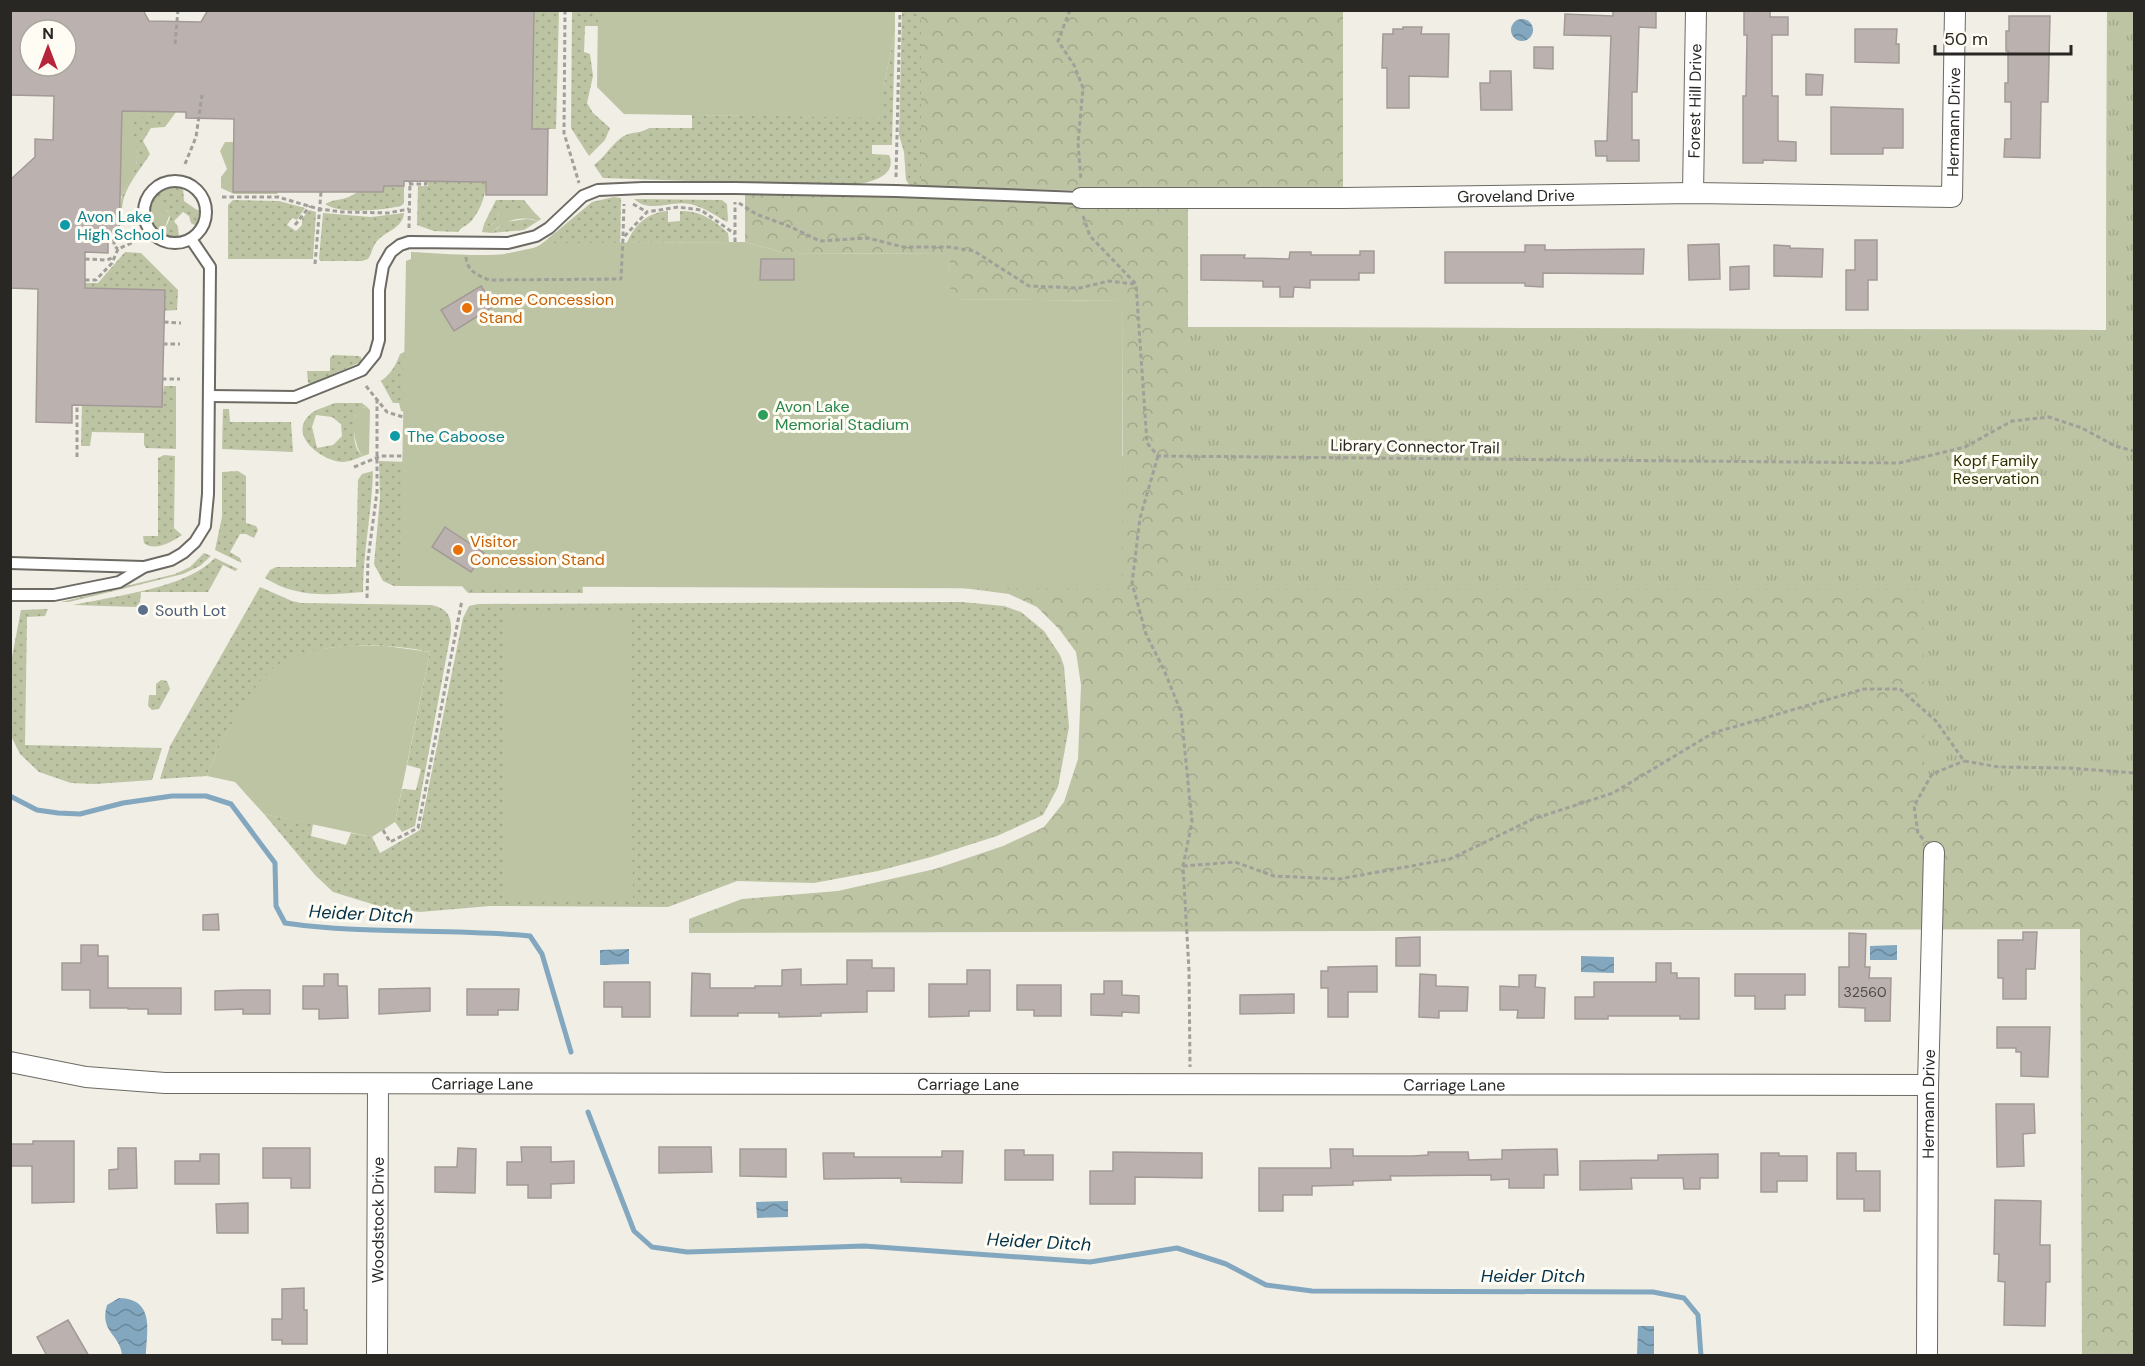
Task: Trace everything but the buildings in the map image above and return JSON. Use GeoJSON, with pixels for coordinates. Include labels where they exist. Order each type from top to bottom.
{"type":"FeatureCollection","features":[{"type":"Feature","properties":{"kind":"street","name":"Forest Hill Drive"},"geometry":{"type":"LineString","coordinates":[[1693,193],[1696,10]]}},
{"type":"Feature","properties":{"kind":"street","name":"Hermann Drive"},"geometry":{"type":"LineString","coordinates":[[1952,196],[1955,10]]}},
{"type":"Feature","properties":{"kind":"street","name":"Groveland Drive"},"geometry":{"type":"LineString","coordinates":[[1081,198],[1378,198],[1693,193],[1952,196]]}},
{"type":"Feature","properties":{"kind":"street","name":"Hermann Drive"},"geometry":{"type":"LineString","coordinates":[[1927,1356],[1934,852]]}},
{"type":"Feature","properties":{"kind":"street","name":"Carriage Lane"},"geometry":{"type":"LineString","coordinates":[[10,1062],[86,1077],[131,1082],[1190,1085],[1929,1084]]}},
{"type":"Feature","properties":{"kind":"street","name":"Woodstock Drive"},"geometry":{"type":"LineString","coordinates":[[377,1356],[378,1084]]}},
{"type":"Feature","properties":{"kind":"lane"},"geometry":{"type":"LineString","coordinates":[[172,182],[184,183],[195,188],[203,197],[206,221],[191,239],[183,243],[169,243],[157,238],[148,228],[144,215],[146,202],[150,194],[160,185],[172,182]]}},
{"type":"Feature","properties":{"kind":"lane"},"geometry":{"type":"LineString","coordinates":[[209,396],[295,397],[362,370],[375,354],[379,340],[379,290],[383,266],[391,252],[409,242],[508,243],[536,236],[549,228],[582,196],[598,190],[735,188],[1081,198]]}},
{"type":"Feature","properties":{"kind":"lane"},"geometry":{"type":"LineString","coordinates":[[10,563],[144,567],[171,560],[183,553],[195,542],[205,526],[208,494],[210,267],[191,239]]}},
{"type":"Feature","properties":{"kind":"lane"},"geometry":{"type":"LineString","coordinates":[[10,595],[54,595],[87,589],[119,582],[144,567]]}},
{"type":"Feature","properties":{"kind":"path"},"geometry":{"type":"LineString","coordinates":[[175,44],[178,10]]}},
{"type":"Feature","properties":{"kind":"path"},"geometry":{"type":"LineString","coordinates":[[565,10],[564,133],[582,196]]}},
{"type":"Feature","properties":{"kind":"path"},"geometry":{"type":"LineString","coordinates":[[896,191],[900,10]]}},
{"type":"Feature","properties":{"kind":"path"},"geometry":{"type":"LineString","coordinates":[[1070,10],[1058,41],[1074,65],[1083,88],[1078,143],[1083,216],[1090,236],[1136,284],[1147,443],[1158,456],[1140,518],[1132,583],[1146,634],[1181,712],[1192,822],[1183,866],[1189,970],[1190,1085]]}},
{"type":"Feature","properties":{"kind":"path"},"geometry":{"type":"LineString","coordinates":[[185,164],[196,137],[202,95]]}},
{"type":"Feature","properties":{"kind":"path"},"geometry":{"type":"LineString","coordinates":[[409,232],[409,183],[426,184],[426,181]]}},
{"type":"Feature","properties":{"kind":"path"},"geometry":{"type":"LineString","coordinates":[[735,188],[735,242]]}},
{"type":"Feature","properties":{"kind":"path"},"geometry":{"type":"LineString","coordinates":[[315,264],[321,192]]}},
{"type":"Feature","properties":{"kind":"path"},"geometry":{"type":"LineString","coordinates":[[222,196],[278,197],[319,209],[365,214],[409,209]]}},
{"type":"Feature","properties":{"kind":"path"},"geometry":{"type":"LineString","coordinates":[[465,243],[466,262],[474,274],[489,280],[621,279],[624,198],[647,212]]}},
{"type":"Feature","properties":{"kind":"path"},"geometry":{"type":"LineString","coordinates":[[735,200],[756,214],[820,241],[868,238],[903,247],[950,247],[974,251],[1029,286],[1080,288],[1109,281],[1136,284]]}},
{"type":"Feature","properties":{"kind":"path"},"geometry":{"type":"LineString","coordinates":[[295,225],[310,206]]}},
{"type":"Feature","properties":{"kind":"path"},"geometry":{"type":"LineString","coordinates":[[623,238],[647,212],[678,207],[701,210],[735,234]]}},
{"type":"Feature","properties":{"kind":"path"},"geometry":{"type":"LineString","coordinates":[[114,240],[114,246],[118,249]]}},
{"type":"Feature","properties":{"kind":"path"},"geometry":{"type":"LineString","coordinates":[[85,280],[96,280],[112,263],[118,249],[136,241]]}},
{"type":"Feature","properties":{"kind":"path"},"geometry":{"type":"LineString","coordinates":[[86,260],[107,260],[114,257]]}},
{"type":"Feature","properties":{"kind":"path"},"geometry":{"type":"LineString","coordinates":[[164,322],[181,323]]}},
{"type":"Feature","properties":{"kind":"path"},"geometry":{"type":"LineString","coordinates":[[163,344],[180,344]]}},
{"type":"Feature","properties":{"kind":"path"},"geometry":{"type":"LineString","coordinates":[[162,379],[180,379]]}},
{"type":"Feature","properties":{"kind":"path"},"geometry":{"type":"LineString","coordinates":[[366,386],[387,412],[403,417]]}},
{"type":"Feature","properties":{"kind":"path"},"geometry":{"type":"LineString","coordinates":[[368,598],[368,559],[377,492],[377,400]]}},
{"type":"Feature","properties":{"kind":"path"},"geometry":{"type":"LineString","coordinates":[[77,405],[77,457]]}},
{"type":"Feature","properties":{"kind":"path","name":"Library Connector Trail"},"geometry":{"type":"LineString","coordinates":[[1158,456],[1899,463],[1965,447],[2012,421],[2049,417],[2082,429],[2115,446],[2134,451]]}},
{"type":"Feature","properties":{"kind":"path"},"geometry":{"type":"LineString","coordinates":[[354,467],[377,458],[402,456]]}},
{"type":"Feature","properties":{"kind":"path"},"geometry":{"type":"LineString","coordinates":[[383,830],[390,842],[418,828],[462,600]]}},
{"type":"Feature","properties":{"kind":"path"},"geometry":{"type":"LineString","coordinates":[[1183,866],[1235,862],[1274,876],[1339,879],[1450,859],[1533,819],[1613,793],[1713,733],[1864,689],[1900,689],[1936,721],[1964,761]]}},
{"type":"Feature","properties":{"kind":"path"},"geometry":{"type":"LineString","coordinates":[[1934,852],[1918,833],[1914,806],[1932,774],[1964,761],[1999,767],[2068,768],[2134,773]]}},
{"type":"Feature","properties":{"kind":"green space"},"geometry":{"type":"Polygon","coordinates":[[[534,11],[559,11],[556,129],[532,129],[534,11]]]}},
{"type":"Feature","properties":{"kind":"green space"},"geometry":{"type":"Polygon","coordinates":[[[572,11],[598,11],[598,26],[585,26],[584,52],[590,54],[593,76],[587,103],[593,113],[610,128],[605,140],[589,156],[571,128],[572,11]]]}},
{"type":"Feature","properties":{"kind":"green space"},"geometry":{"type":"Polygon","coordinates":[[[598,11],[895,11],[895,31],[884,86],[884,118],[624,114],[597,87],[598,11]]]}},
{"type":"Feature","properties":{"kind":"green space"},"geometry":{"type":"Polygon","coordinates":[[[902,11],[921,11],[921,188],[910,186],[906,180],[904,152],[899,135],[902,11]]]}},
{"type":"Feature","properties":{"kind":"green space"},"geometry":{"type":"Polygon","coordinates":[[[921,11],[1343,11],[1343,194],[921,188],[921,11]]]}},
{"type":"Feature","properties":{"kind":"green space"},"geometry":{"type":"Polygon","coordinates":[[[2107,11],[2134,11],[2134,1355],[2082,1355],[2080,929],[689,933],[689,919],[742,899],[838,891],[935,869],[1003,846],[1044,827],[1064,802],[1078,759],[1081,685],[1076,652],[1059,629],[1037,607],[1009,594],[963,588],[1123,456],[1123,301],[950,299],[949,254],[785,253],[745,242],[745,188],[1188,197],[1188,327],[2106,330],[2107,11]]]}},
{"type":"Feature","properties":{"kind":"green space","name":"Kopf Family Reservation"},"geometry":{"type":"Polygon","coordinates":[[[2107,11],[2134,11],[2134,798],[1924,798],[1923,589],[1186,589],[1187,327],[2106,330],[2107,11]]]}},
{"type":"Feature","properties":{"kind":"green space"},"geometry":{"type":"Polygon","coordinates":[[[895,31],[892,145],[872,145],[872,154],[889,155],[891,164],[883,176],[875,180],[840,186],[603,178],[594,165],[625,135],[649,128],[692,128],[692,115],[883,117],[884,86],[895,31]]]}},
{"type":"Feature","properties":{"kind":"green space"},"geometry":{"type":"Polygon","coordinates":[[[122,111],[176,112],[171,119],[148,114],[134,122],[136,165],[120,200],[122,111]]]}},
{"type":"Feature","properties":{"kind":"green space"},"geometry":{"type":"Polygon","coordinates":[[[148,114],[171,119],[165,127],[151,128],[143,141],[150,154],[128,188],[122,211],[119,211],[137,161],[132,133],[133,124],[137,118],[148,114]]]}},
{"type":"Feature","properties":{"kind":"green space"},"geometry":{"type":"Polygon","coordinates":[[[225,142],[233,142],[233,192],[278,192],[277,194],[234,194],[221,188],[221,177],[227,169],[220,151],[225,142]]]}},
{"type":"Feature","properties":{"kind":"green space"},"geometry":{"type":"Polygon","coordinates":[[[428,181],[486,182],[484,197],[478,210],[471,221],[458,232],[434,231],[417,225],[418,186],[428,186],[428,181]]]}},
{"type":"Feature","properties":{"kind":"green space"},"geometry":{"type":"Polygon","coordinates":[[[384,186],[404,186],[404,203],[401,206],[351,211],[325,204],[349,197],[357,192],[383,192],[384,186]]]}},
{"type":"Feature","properties":{"kind":"green space"},"geometry":{"type":"Polygon","coordinates":[[[183,188],[184,201],[197,210],[201,210],[199,224],[196,226],[191,223],[189,216],[183,212],[174,221],[178,227],[179,238],[167,238],[162,235],[170,218],[168,211],[151,201],[162,190],[183,188]]]}},
{"type":"Feature","properties":{"kind":"green space"},"geometry":{"type":"Polygon","coordinates":[[[614,197],[621,198],[620,255],[504,254],[538,247],[592,202],[614,197]]]}},
{"type":"Feature","properties":{"kind":"green space"},"geometry":{"type":"Polygon","coordinates":[[[634,199],[722,200],[727,204],[728,220],[727,222],[690,204],[647,206],[634,199]]]}},
{"type":"Feature","properties":{"kind":"green space"},"geometry":{"type":"Polygon","coordinates":[[[233,200],[279,201],[305,208],[297,220],[292,218],[287,225],[296,231],[302,225],[302,219],[309,210],[316,212],[313,259],[228,259],[228,205],[233,200]]]}},
{"type":"Feature","properties":{"kind":"green space"},"geometry":{"type":"Polygon","coordinates":[[[496,200],[524,200],[533,211],[499,213],[497,221],[488,227],[484,224],[496,200]]]}},
{"type":"Feature","properties":{"kind":"green space"},"geometry":{"type":"Polygon","coordinates":[[[151,201],[163,206],[170,214],[162,235],[152,219],[151,201]]]}},
{"type":"Feature","properties":{"kind":"green space"},"geometry":{"type":"Polygon","coordinates":[[[501,211],[533,211],[541,219],[538,221],[514,220],[507,222],[492,233],[482,232],[484,224],[488,227],[497,221],[501,211]]]}},
{"type":"Feature","properties":{"kind":"green space"},"geometry":{"type":"Polygon","coordinates":[[[668,211],[668,222],[680,221],[680,211],[694,212],[706,217],[728,233],[729,242],[627,243],[638,225],[648,217],[668,211]]]}},
{"type":"Feature","properties":{"kind":"green space"},"geometry":{"type":"Polygon","coordinates":[[[323,213],[371,217],[404,213],[401,222],[377,241],[368,259],[321,261],[319,259],[323,213]]]}},
{"type":"Feature","properties":{"kind":"green space"},"geometry":{"type":"Polygon","coordinates":[[[527,219],[538,221],[524,230],[492,233],[505,222],[527,219]]]}},
{"type":"Feature","properties":{"kind":"green space","name":"Avon Lake Memorial Stadium"},"geometry":{"type":"Polygon","coordinates":[[[745,242],[785,253],[949,254],[951,299],[1123,301],[1122,589],[400,586],[406,261],[411,259],[411,252],[480,255],[516,253],[543,243],[745,242]]]}},
{"type":"Feature","properties":{"kind":"green space"},"geometry":{"type":"Polygon","coordinates":[[[125,252],[141,253],[178,290],[177,310],[164,311],[164,290],[85,288],[85,283],[98,283],[125,252]]]}},
{"type":"Feature","properties":{"kind":"green space"},"geometry":{"type":"Polygon","coordinates":[[[406,351],[406,412],[401,411],[399,403],[393,403],[381,381],[393,369],[400,354],[406,351]]]}},
{"type":"Feature","properties":{"kind":"green space"},"geometry":{"type":"Polygon","coordinates":[[[333,355],[358,356],[361,357],[361,362],[311,384],[308,383],[307,371],[330,371],[330,358],[333,355]]]}},
{"type":"Feature","properties":{"kind":"green space"},"geometry":{"type":"Polygon","coordinates":[[[164,386],[176,386],[176,449],[146,448],[144,433],[92,432],[90,446],[81,446],[82,405],[161,407],[164,386]]]}},
{"type":"Feature","properties":{"kind":"green space"},"geometry":{"type":"Polygon","coordinates":[[[335,403],[362,403],[367,407],[362,408],[355,416],[355,443],[363,456],[347,462],[336,461],[320,454],[303,435],[306,419],[313,412],[335,403]],[[316,415],[312,427],[317,448],[333,445],[342,436],[341,424],[332,417],[316,415]]]}},
{"type":"Feature","properties":{"kind":"green space"},"geometry":{"type":"Polygon","coordinates":[[[367,407],[370,410],[369,454],[363,456],[356,441],[354,421],[359,410],[367,407]]]}},
{"type":"Feature","properties":{"kind":"green space"},"geometry":{"type":"Polygon","coordinates":[[[223,409],[229,409],[230,422],[291,422],[293,452],[222,449],[223,409]]]}},
{"type":"Feature","properties":{"kind":"green space"},"geometry":{"type":"Polygon","coordinates":[[[164,455],[175,456],[174,528],[182,535],[168,543],[153,547],[144,543],[143,536],[158,536],[158,458],[164,455]]]}},
{"type":"Feature","properties":{"kind":"green space"},"geometry":{"type":"Polygon","coordinates":[[[379,461],[408,462],[582,578],[583,593],[468,593],[461,585],[394,586],[383,581],[374,564],[380,498],[379,461]]]}},
{"type":"Feature","properties":{"kind":"green space"},"geometry":{"type":"Polygon","coordinates":[[[238,471],[246,476],[246,523],[256,526],[258,530],[254,538],[240,534],[230,552],[240,558],[242,563],[215,550],[222,517],[222,472],[238,471]]]}},
{"type":"Feature","properties":{"kind":"green space"},"geometry":{"type":"Polygon","coordinates":[[[373,471],[363,592],[312,594],[288,589],[265,578],[270,570],[276,567],[356,567],[358,480],[362,474],[373,471]]]}},
{"type":"Feature","properties":{"kind":"green space"},"geometry":{"type":"Polygon","coordinates":[[[204,553],[211,556],[200,566],[183,574],[61,602],[175,574],[190,567],[204,553]]]}},
{"type":"Feature","properties":{"kind":"green space"},"geometry":{"type":"Polygon","coordinates":[[[215,558],[238,569],[235,571],[223,565],[208,592],[141,592],[140,602],[136,607],[73,605],[169,584],[203,568],[215,558]]]}},
{"type":"Feature","properties":{"kind":"green space"},"geometry":{"type":"Polygon","coordinates":[[[260,587],[301,603],[431,605],[441,608],[449,617],[451,632],[415,826],[402,832],[395,822],[402,789],[416,790],[421,769],[407,765],[430,652],[399,647],[353,646],[322,649],[290,658],[264,678],[240,710],[207,776],[160,779],[170,746],[260,587]]]}},
{"type":"Feature","properties":{"kind":"green space"},"geometry":{"type":"Polygon","coordinates":[[[962,602],[1004,606],[1021,612],[1044,631],[1060,655],[1064,666],[1069,727],[1058,787],[1043,815],[997,836],[931,857],[878,871],[814,883],[737,881],[668,907],[490,906],[420,912],[385,908],[333,892],[315,875],[264,814],[313,824],[311,836],[346,845],[351,833],[372,837],[380,853],[420,830],[463,618],[469,606],[478,604],[962,602]]]}},
{"type":"Feature","properties":{"kind":"green space"},"geometry":{"type":"Polygon","coordinates":[[[48,609],[45,616],[27,617],[25,745],[162,748],[152,780],[95,784],[71,783],[39,772],[20,754],[11,736],[10,667],[21,610],[48,609]]]}},
{"type":"Feature","properties":{"kind":"green space"},"geometry":{"type":"Polygon","coordinates":[[[630,611],[633,901],[506,902],[503,612],[630,611]]]}},
{"type":"Feature","properties":{"kind":"green space"},"geometry":{"type":"Polygon","coordinates":[[[350,645],[386,646],[430,652],[395,822],[372,837],[264,814],[235,782],[207,776],[220,745],[239,711],[274,668],[302,653],[350,645]]]}},
{"type":"Feature","properties":{"kind":"green space"},"geometry":{"type":"Polygon","coordinates":[[[161,680],[167,681],[170,689],[159,709],[152,710],[148,706],[149,695],[156,695],[156,684],[161,680]]]}},
{"type":"Feature","properties":{"kind":"water"},"geometry":{"type":"Polygon","coordinates":[[[1522,19],[1530,22],[1533,30],[1530,38],[1522,41],[1514,38],[1511,30],[1514,22],[1522,19]]]}},
{"type":"Feature","properties":{"kind":"water"},"geometry":{"type":"Polygon","coordinates":[[[1897,945],[1897,960],[1870,960],[1870,946],[1897,945]]]}},
{"type":"Feature","properties":{"kind":"water"},"geometry":{"type":"Polygon","coordinates":[[[629,949],[629,964],[600,965],[600,950],[629,949]]]}},
{"type":"Feature","properties":{"kind":"water"},"geometry":{"type":"Polygon","coordinates":[[[1581,956],[1614,957],[1614,973],[1581,972],[1581,956]]]}},
{"type":"Feature","properties":{"kind":"water"},"geometry":{"type":"Polygon","coordinates":[[[788,1201],[788,1217],[757,1218],[756,1202],[788,1201]]]}},
{"type":"Feature","properties":{"kind":"water"},"geometry":{"type":"Polygon","coordinates":[[[119,1298],[131,1300],[144,1310],[147,1326],[146,1355],[122,1355],[118,1342],[108,1327],[105,1314],[107,1305],[119,1298]]]}},
{"type":"Feature","properties":{"kind":"water"},"geometry":{"type":"Polygon","coordinates":[[[1638,1326],[1654,1326],[1654,1355],[1637,1355],[1638,1326]]]}},
{"type":"Feature","properties":{"kind":"waterway","name":"Heider Ditch"},"geometry":{"type":"LineString","coordinates":[[10,796],[37,810],[80,814],[123,803],[172,796],[206,796],[231,804],[275,863],[276,906],[285,923],[346,929],[530,936],[542,954],[571,1052]]}},
{"type":"Feature","properties":{"kind":"waterway","name":"Heider Ditch"},"geometry":{"type":"LineString","coordinates":[[588,1112],[634,1231],[652,1247],[687,1252],[864,1246],[1090,1262],[1177,1248],[1226,1264],[1266,1285],[1312,1291],[1653,1292],[1684,1298],[1698,1315],[1701,1356]]}},
{"type":"Feature","properties":{"kind":"place","name":"Avon Lake High School"},"geometry":{"type":"Point","coordinates":[65,225]}},
{"type":"Feature","properties":{"kind":"place","name":"Home Concession Stand"},"geometry":{"type":"Point","coordinates":[467,308]}},
{"type":"Feature","properties":{"kind":"place","name":"Avon Lake Memorial Stadium"},"geometry":{"type":"Point","coordinates":[763,415]}},
{"type":"Feature","properties":{"kind":"place","name":"The Caboose"},"geometry":{"type":"Point","coordinates":[395,436]}},
{"type":"Feature","properties":{"kind":"place","name":"Visitor Concession Stand"},"geometry":{"type":"Point","coordinates":[458,550]}},
{"type":"Feature","properties":{"kind":"place","name":"South Lot"},"geometry":{"type":"Point","coordinates":[143,610]}}]}
